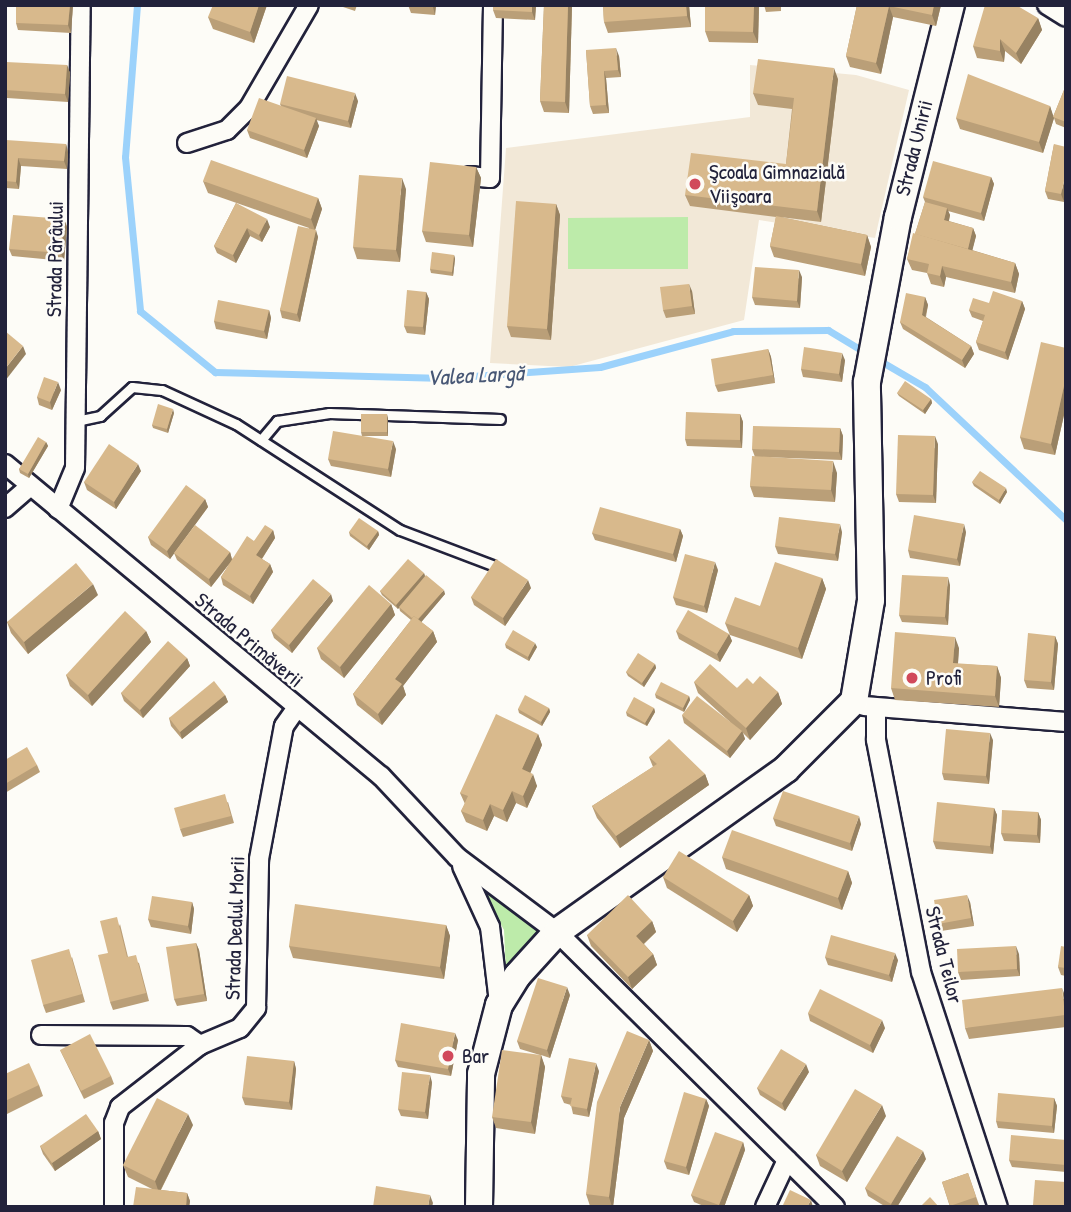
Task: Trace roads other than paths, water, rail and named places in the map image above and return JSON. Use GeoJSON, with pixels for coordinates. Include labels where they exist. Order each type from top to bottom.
{"type":"FeatureCollection","features":[{"type":"Feature","properties":{"kind":"main road","name":"Strada Unirii"},"geometry":{"type":"LineString","coordinates":[[864,705],[871,600],[867,382],[883,291],[951,5]]}},
{"type":"Feature","properties":{"kind":"main road"},"geometry":{"type":"LineString","coordinates":[[479,1207],[479,1096],[499,1005],[557,932],[786,769],[864,705]]}},
{"type":"Feature","properties":{"kind":"street","name":"Strada Pârâului"},"geometry":{"type":"LineString","coordinates":[[58,509],[75,468],[80,5]]}},
{"type":"Feature","properties":{"kind":"street"},"geometry":{"type":"LineString","coordinates":[[187,143],[227,130],[249,108],[309,5]]}},
{"type":"Feature","properties":{"kind":"street"},"geometry":{"type":"LineString","coordinates":[[470,176],[490,178],[493,5]]}},
{"type":"Feature","properties":{"kind":"street"},"geometry":{"type":"LineString","coordinates":[[1046,5],[1066,17]]}},
{"type":"Feature","properties":{"kind":"street","name":"Strada Primăverii"},"geometry":{"type":"LineString","coordinates":[[5,464],[29,487],[296,709],[381,776],[457,857]]}},
{"type":"Feature","properties":{"kind":"street"},"geometry":{"type":"LineString","coordinates":[[5,508],[29,487]]}},
{"type":"Feature","properties":{"kind":"street"},"geometry":{"type":"LineString","coordinates":[[864,705],[1066,722]]}},
{"type":"Feature","properties":{"kind":"street","name":"Strada Teilor"},"geometry":{"type":"LineString","coordinates":[[864,705],[876,740],[920,972],[998,1207]]}},
{"type":"Feature","properties":{"kind":"street","name":"Strada Dealul Morii"},"geometry":{"type":"LineString","coordinates":[[114,1207],[115,1115],[200,1045],[240,1028],[256,1008],[259,859],[284,726],[296,709]]}},
{"type":"Feature","properties":{"kind":"street"},"geometry":{"type":"LineString","coordinates":[[457,857],[557,932],[835,1207]]}},
{"type":"Feature","properties":{"kind":"street"},"geometry":{"type":"LineString","coordinates":[[457,857],[490,928],[499,1005]]}},
{"type":"Feature","properties":{"kind":"street"},"geometry":{"type":"LineString","coordinates":[[41,1035],[187,1036],[200,1045]]}},
{"type":"Feature","properties":{"kind":"street"},"geometry":{"type":"LineString","coordinates":[[765,1207],[788,1160]]}},
{"type":"Feature","properties":{"kind":"lane"},"geometry":{"type":"LineString","coordinates":[[76,421],[100,416],[132,387],[143,386],[201,406],[261,440],[400,530],[492,565]]}},
{"type":"Feature","properties":{"kind":"lane"},"geometry":{"type":"LineString","coordinates":[[261,440],[277,421],[318,414],[500,419]]}},
{"type":"Feature","properties":{"kind":"waterway","name":"Valea Largă"},"geometry":{"type":"LineString","coordinates":[[137,5],[125,157],[140,311],[215,372],[445,378],[600,367],[733,331],[828,330],[866,353]]}},
{"type":"Feature","properties":{"kind":"waterway","name":"Valea Largă"},"geometry":{"type":"LineString","coordinates":[[877,359],[925,387],[1066,520]]}},
{"type":"Feature","properties":{"kind":"place","name":"Şcoala Gimnazială Viişoara"},"geometry":{"type":"Point","coordinates":[695,184]}},
{"type":"Feature","properties":{"kind":"place","name":"Profi"},"geometry":{"type":"Point","coordinates":[912,678]}},
{"type":"Feature","properties":{"kind":"place","name":"Bar"},"geometry":{"type":"Point","coordinates":[448,1056]}}]}
